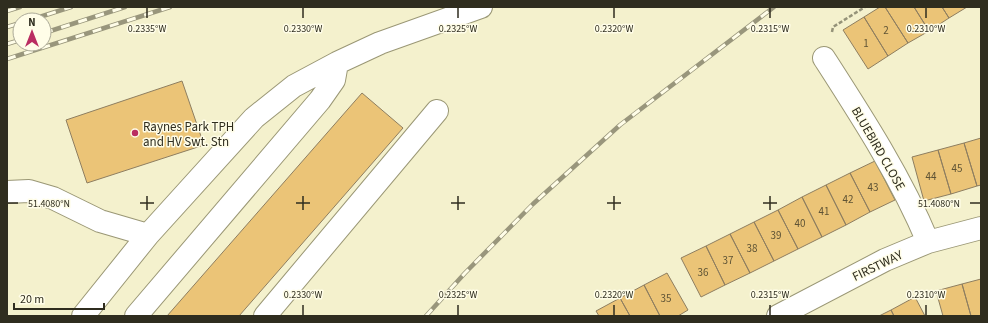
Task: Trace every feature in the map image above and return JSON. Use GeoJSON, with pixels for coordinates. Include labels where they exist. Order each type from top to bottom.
{"type":"FeatureCollection","features":[{"type":"Feature","properties":{"kind":"street"},"geometry":{"type":"LineString","coordinates":[[83,316],[148,235],[254,118],[294,86],[337,63],[380,43],[481,7]]}},
{"type":"Feature","properties":{"kind":"street","name":"BLUEBIRD CLOSE"},"geometry":{"type":"LineString","coordinates":[[824,58],[867,125],[916,214],[928,242]]}},
{"type":"Feature","properties":{"kind":"street"},"geometry":{"type":"LineString","coordinates":[[136,316],[320,100],[334,80],[337,63]]}},
{"type":"Feature","properties":{"kind":"street"},"geometry":{"type":"LineString","coordinates":[[265,316],[437,111]]}},
{"type":"Feature","properties":{"kind":"street"},"geometry":{"type":"LineString","coordinates":[[7,192],[29,191],[53,198],[100,221],[148,235]]}},
{"type":"Feature","properties":{"kind":"street","name":"FIRSTWAY"},"geometry":{"type":"LineString","coordinates":[[778,316],[885,260],[928,242],[981,228]]}},
{"type":"Feature","properties":{"kind":"path"},"geometry":{"type":"LineString","coordinates":[[824,58],[833,27],[865,7]]}},
{"type":"Feature","properties":{"kind":"building"},"geometry":{"type":"Polygon","coordinates":[[[880,7],[885,7],[908,43],[888,56],[864,17],[880,7]]]}},
{"type":"Feature","properties":{"kind":"building"},"geometry":{"type":"Polygon","coordinates":[[[885,7],[914,7],[929,31],[908,43],[885,7]]]}},
{"type":"Feature","properties":{"kind":"building"},"geometry":{"type":"Polygon","coordinates":[[[914,7],[942,7],[949,18],[929,31],[914,7]]]}},
{"type":"Feature","properties":{"kind":"building"},"geometry":{"type":"Polygon","coordinates":[[[942,7],[967,7],[949,18],[942,7]]]}},
{"type":"Feature","properties":{"kind":"building"},"geometry":{"type":"Polygon","coordinates":[[[864,17],[888,56],[868,69],[843,30],[864,17]]]}},
{"type":"Feature","properties":{"kind":"building","name":"Raynes Park TPH and HV Swt. Stn"},"geometry":{"type":"Polygon","coordinates":[[[182,81],[204,145],[87,183],[66,120],[182,81]]]}},
{"type":"Feature","properties":{"kind":"building"},"geometry":{"type":"Polygon","coordinates":[[[362,93],[403,128],[239,316],[167,316],[362,93]]]}},
{"type":"Feature","properties":{"kind":"building"},"geometry":{"type":"Polygon","coordinates":[[[981,138],[981,185],[977,186],[964,143],[981,138]]]}},
{"type":"Feature","properties":{"kind":"building"},"geometry":{"type":"Polygon","coordinates":[[[964,143],[977,186],[951,194],[938,150],[964,143]]]}},
{"type":"Feature","properties":{"kind":"building"},"geometry":{"type":"Polygon","coordinates":[[[938,150],[951,194],[924,201],[912,157],[938,150]]]}},
{"type":"Feature","properties":{"kind":"building"},"geometry":{"type":"Polygon","coordinates":[[[875,161],[895,200],[870,212],[850,173],[875,161]]]}},
{"type":"Feature","properties":{"kind":"building"},"geometry":{"type":"Polygon","coordinates":[[[850,173],[870,212],[846,225],[826,185],[850,173]]]}},
{"type":"Feature","properties":{"kind":"building"},"geometry":{"type":"Polygon","coordinates":[[[826,185],[846,225],[822,237],[802,197],[826,185]]]}},
{"type":"Feature","properties":{"kind":"building"},"geometry":{"type":"Polygon","coordinates":[[[802,197],[822,237],[798,249],[778,210],[802,197]]]}},
{"type":"Feature","properties":{"kind":"building"},"geometry":{"type":"Polygon","coordinates":[[[778,210],[798,249],[774,261],[754,222],[778,210]]]}},
{"type":"Feature","properties":{"kind":"building"},"geometry":{"type":"Polygon","coordinates":[[[754,222],[774,261],[750,273],[730,234],[754,222]]]}},
{"type":"Feature","properties":{"kind":"building"},"geometry":{"type":"Polygon","coordinates":[[[730,234],[750,273],[725,285],[706,246],[730,234]]]}},
{"type":"Feature","properties":{"kind":"building"},"geometry":{"type":"Polygon","coordinates":[[[706,246],[725,285],[701,297],[681,258],[706,246]]]}},
{"type":"Feature","properties":{"kind":"building"},"geometry":{"type":"Polygon","coordinates":[[[667,273],[688,310],[678,316],[660,316],[644,285],[667,273]]]}},
{"type":"Feature","properties":{"kind":"building"},"geometry":{"type":"Polygon","coordinates":[[[981,279],[981,316],[971,316],[962,284],[981,279]]]}},
{"type":"Feature","properties":{"kind":"building"},"geometry":{"type":"Polygon","coordinates":[[[962,284],[971,316],[943,316],[936,291],[962,284]]]}},
{"type":"Feature","properties":{"kind":"building"},"geometry":{"type":"Polygon","coordinates":[[[644,285],[660,316],[630,316],[620,298],[644,285]]]}},
{"type":"Feature","properties":{"kind":"building"},"geometry":{"type":"Polygon","coordinates":[[[915,297],[925,316],[894,316],[891,310],[915,297]]]}},
{"type":"Feature","properties":{"kind":"building"},"geometry":{"type":"Polygon","coordinates":[[[620,298],[630,316],[599,316],[596,311],[620,298]]]}},
{"type":"Feature","properties":{"kind":"building"},"geometry":{"type":"Polygon","coordinates":[[[891,310],[894,316],[879,316],[891,310]]]}},
{"type":"Feature","properties":{"kind":"railway"},"geometry":{"type":"LineString","coordinates":[[7,11],[20,7]]}},
{"type":"Feature","properties":{"kind":"railway"},"geometry":{"type":"LineString","coordinates":[[52,13],[71,7]]}},
{"type":"Feature","properties":{"kind":"railway"},"geometry":{"type":"LineString","coordinates":[[52,30],[125,7]]}},
{"type":"Feature","properties":{"kind":"railway"},"geometry":{"type":"LineString","coordinates":[[7,59],[170,7]]}},
{"type":"Feature","properties":{"kind":"railway"},"geometry":{"type":"LineString","coordinates":[[426,316],[465,273],[533,204],[620,125],[774,7]]}},
{"type":"Feature","properties":{"kind":"railway"},"geometry":{"type":"LineString","coordinates":[[7,27],[12,25]]}},
{"type":"Feature","properties":{"kind":"railway"},"geometry":{"type":"LineString","coordinates":[[7,44],[12,42]]}},
{"type":"Feature","properties":{"kind":"place","name":"Raynes Park TPH and HV Swt. Stn"},"geometry":{"type":"Point","coordinates":[135,133]}}]}
